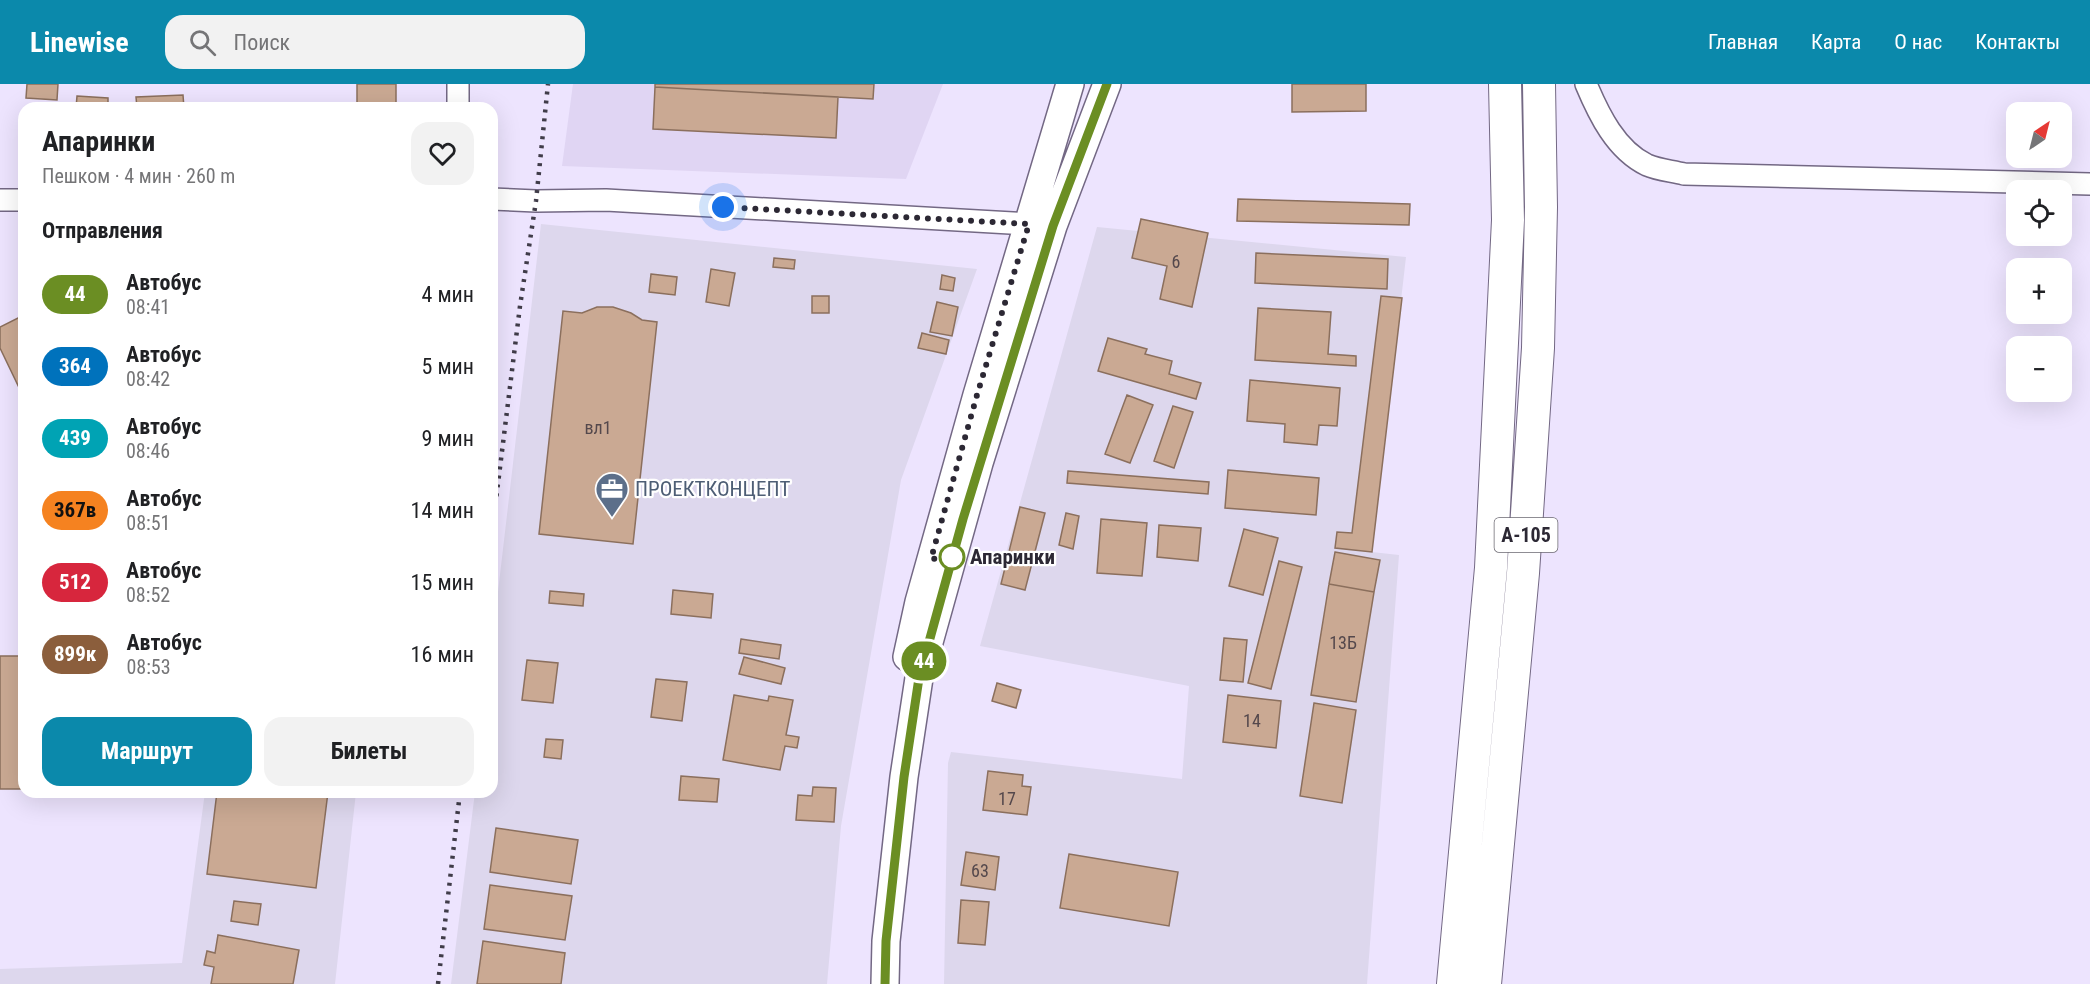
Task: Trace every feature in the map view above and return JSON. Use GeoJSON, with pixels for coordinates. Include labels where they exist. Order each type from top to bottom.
{"type":"FeatureCollection","features":[{"type":"Feature","properties":{"kind":"highway","name":"А-105"},"geometry":{"type":"LineString","coordinates":[[1453,984],[1491,568],[1508,220],[1505,84]]}},
{"type":"Feature","properties":{"kind":"highway","name":"А-105"},"geometry":{"type":"LineString","coordinates":[[1485,984],[1523,573],[1538,348],[1541,207],[1539,84]]}},
{"type":"Feature","properties":{"kind":"main road"},"geometry":{"type":"LineString","coordinates":[[873,984],[898,699],[919,602],[977,395],[1070,84]]}},
{"type":"Feature","properties":{"kind":"main road"},"geometry":{"type":"LineString","coordinates":[[885,984],[886,941],[904,777],[919,678],[955,546],[1053,226],[1107,84]]}},
{"type":"Feature","properties":{"kind":"street"},"geometry":{"type":"LineString","coordinates":[[458,84],[458,102]]}},
{"type":"Feature","properties":{"kind":"street"},"geometry":{"type":"LineString","coordinates":[[1586,84],[1600,117],[1623,147],[1648,165],[1684,174],[2090,184]]}},
{"type":"Feature","properties":{"kind":"street"},"geometry":{"type":"LineString","coordinates":[[498,199],[606,200],[1029,224]]}},
{"type":"Feature","properties":{"kind":"street"},"geometry":{"type":"LineString","coordinates":[[0,200],[18,200]]}},
{"type":"Feature","properties":{"kind":"shaded area"},"geometry":{"type":"Polygon","coordinates":[[[573,84],[943,84],[906,179],[562,166],[573,84]]]}},
{"type":"Feature","properties":{"kind":"shaded area"},"geometry":{"type":"Polygon","coordinates":[[[541,224],[977,269],[901,480],[841,826],[827,984],[451,984],[474,798],[498,798],[498,592],[541,224]]]}},
{"type":"Feature","properties":{"kind":"shaded area"},"geometry":{"type":"Polygon","coordinates":[[[1097,227],[1406,257],[1372,552],[1399,555],[1367,984],[944,984],[948,763],[951,752],[1182,779],[1189,686],[980,646],[1097,227]]]}},
{"type":"Feature","properties":{"kind":"shaded area"},"geometry":{"type":"Polygon","coordinates":[[[204,798],[355,798],[335,984],[0,984],[0,969],[182,963],[204,798]]]}},
{"type":"Feature","properties":{"kind":"building"},"geometry":{"type":"Polygon","coordinates":[[[27,84],[58,84],[57,100],[26,98],[27,84]]]}},
{"type":"Feature","properties":{"kind":"building"},"geometry":{"type":"Polygon","coordinates":[[[357,84],[396,84],[396,102],[357,102],[357,84]]]}},
{"type":"Feature","properties":{"kind":"building"},"geometry":{"type":"Polygon","coordinates":[[[655,84],[874,84],[873,99],[655,87],[655,84]]]}},
{"type":"Feature","properties":{"kind":"building"},"geometry":{"type":"Polygon","coordinates":[[[1292,84],[1366,84],[1366,111],[1292,112],[1292,84]]]}},
{"type":"Feature","properties":{"kind":"building"},"geometry":{"type":"Polygon","coordinates":[[[655,87],[838,97],[836,138],[653,129],[655,87]]]}},
{"type":"Feature","properties":{"kind":"building"},"geometry":{"type":"Polygon","coordinates":[[[183,95],[184,102],[136,102],[136,97],[183,95]]]}},
{"type":"Feature","properties":{"kind":"building"},"geometry":{"type":"Polygon","coordinates":[[[77,96],[108,98],[108,102],[76,102],[77,96]]]}},
{"type":"Feature","properties":{"kind":"building"},"geometry":{"type":"Polygon","coordinates":[[[1238,199],[1410,204],[1409,225],[1237,221],[1238,199]]]}},
{"type":"Feature","properties":{"kind":"building"},"geometry":{"type":"Polygon","coordinates":[[[1141,219],[1208,233],[1192,307],[1160,299],[1167,266],[1132,258],[1141,219]]]}},
{"type":"Feature","properties":{"kind":"building"},"geometry":{"type":"Polygon","coordinates":[[[1256,253],[1388,259],[1387,289],[1255,283],[1256,253]]]}},
{"type":"Feature","properties":{"kind":"building"},"geometry":{"type":"Polygon","coordinates":[[[774,258],[795,260],[794,269],[773,267],[774,258]]]}},
{"type":"Feature","properties":{"kind":"building"},"geometry":{"type":"Polygon","coordinates":[[[711,269],[735,273],[729,306],[706,302],[711,269]]]}},
{"type":"Feature","properties":{"kind":"building"},"geometry":{"type":"Polygon","coordinates":[[[651,274],[677,277],[675,295],[649,292],[651,274]]]}},
{"type":"Feature","properties":{"kind":"building"},"geometry":{"type":"Polygon","coordinates":[[[942,275],[955,278],[953,291],[940,289],[942,275]]]}},
{"type":"Feature","properties":{"kind":"building"},"geometry":{"type":"Polygon","coordinates":[[[812,296],[829,296],[829,313],[812,313],[812,296]]]}},
{"type":"Feature","properties":{"kind":"building"},"geometry":{"type":"Polygon","coordinates":[[[1381,296],[1402,298],[1372,552],[1335,548],[1337,532],[1352,533],[1381,296]]]}},
{"type":"Feature","properties":{"kind":"building"},"geometry":{"type":"Polygon","coordinates":[[[937,302],[958,307],[952,336],[930,332],[937,302]]]}},
{"type":"Feature","properties":{"kind":"building"},"geometry":{"type":"Polygon","coordinates":[[[597,307],[613,307],[631,313],[642,320],[657,322],[633,544],[539,534],[563,311],[582,313],[597,307]]]}},
{"type":"Feature","properties":{"kind":"building"},"geometry":{"type":"Polygon","coordinates":[[[1258,308],[1331,312],[1328,354],[1356,356],[1356,366],[1255,360],[1258,308]]]}},
{"type":"Feature","properties":{"kind":"building"},"geometry":{"type":"Polygon","coordinates":[[[18,318],[18,386],[0,348],[0,327],[18,318]]]}},
{"type":"Feature","properties":{"kind":"building"},"geometry":{"type":"Polygon","coordinates":[[[922,333],[949,340],[946,354],[918,348],[922,333]]]}},
{"type":"Feature","properties":{"kind":"building"},"geometry":{"type":"Polygon","coordinates":[[[1108,338],[1147,349],[1145,354],[1172,361],[1169,374],[1201,383],[1196,399],[1098,371],[1108,338]]]}},
{"type":"Feature","properties":{"kind":"building"},"geometry":{"type":"Polygon","coordinates":[[[1250,380],[1340,388],[1337,426],[1319,425],[1317,445],[1284,442],[1285,424],[1247,421],[1250,380]]]}},
{"type":"Feature","properties":{"kind":"building"},"geometry":{"type":"Polygon","coordinates":[[[1127,395],[1153,405],[1130,463],[1105,454],[1127,395]]]}},
{"type":"Feature","properties":{"kind":"building"},"geometry":{"type":"Polygon","coordinates":[[[1173,406],[1193,412],[1174,468],[1154,461],[1173,406]]]}},
{"type":"Feature","properties":{"kind":"building"},"geometry":{"type":"Polygon","coordinates":[[[1228,470],[1319,478],[1316,515],[1225,508],[1228,470]]]}},
{"type":"Feature","properties":{"kind":"building"},"geometry":{"type":"Polygon","coordinates":[[[1068,471],[1209,482],[1208,494],[1067,483],[1068,471]]]}},
{"type":"Feature","properties":{"kind":"building"},"geometry":{"type":"Polygon","coordinates":[[[1020,507],[1045,513],[1025,590],[1001,584],[1020,507]]]}},
{"type":"Feature","properties":{"kind":"building"},"geometry":{"type":"Polygon","coordinates":[[[1066,513],[1079,516],[1073,549],[1059,545],[1066,513]]]}},
{"type":"Feature","properties":{"kind":"building"},"geometry":{"type":"Polygon","coordinates":[[[1101,519],[1147,523],[1142,576],[1097,573],[1101,519]]]}},
{"type":"Feature","properties":{"kind":"building"},"geometry":{"type":"Polygon","coordinates":[[[1159,525],[1201,528],[1198,561],[1157,557],[1159,525]]]}},
{"type":"Feature","properties":{"kind":"building"},"geometry":{"type":"Polygon","coordinates":[[[1244,529],[1278,538],[1263,595],[1229,586],[1244,529]]]}},
{"type":"Feature","properties":{"kind":"building"},"geometry":{"type":"Polygon","coordinates":[[[1335,552],[1380,560],[1374,592],[1329,584],[1335,552]]]}},
{"type":"Feature","properties":{"kind":"building"},"geometry":{"type":"Polygon","coordinates":[[[1279,561],[1302,567],[1271,689],[1248,683],[1279,561]]]}},
{"type":"Feature","properties":{"kind":"building"},"geometry":{"type":"Polygon","coordinates":[[[1329,584],[1374,592],[1356,702],[1311,695],[1329,584]]]}},
{"type":"Feature","properties":{"kind":"building"},"geometry":{"type":"Polygon","coordinates":[[[673,590],[713,594],[711,618],[671,614],[673,590]]]}},
{"type":"Feature","properties":{"kind":"building"},"geometry":{"type":"Polygon","coordinates":[[[550,591],[584,594],[583,606],[549,603],[550,591]]]}},
{"type":"Feature","properties":{"kind":"building"},"geometry":{"type":"Polygon","coordinates":[[[1224,638],[1247,640],[1243,682],[1220,680],[1224,638]]]}},
{"type":"Feature","properties":{"kind":"building"},"geometry":{"type":"Polygon","coordinates":[[[741,639],[781,645],[779,659],[739,653],[741,639]]]}},
{"type":"Feature","properties":{"kind":"building"},"geometry":{"type":"Polygon","coordinates":[[[0,656],[18,656],[18,789],[0,789],[0,656]]]}},
{"type":"Feature","properties":{"kind":"building"},"geometry":{"type":"Polygon","coordinates":[[[744,657],[785,668],[781,684],[739,674],[744,657]]]}},
{"type":"Feature","properties":{"kind":"building"},"geometry":{"type":"Polygon","coordinates":[[[527,660],[558,663],[553,703],[522,700],[527,660]]]}},
{"type":"Feature","properties":{"kind":"building"},"geometry":{"type":"Polygon","coordinates":[[[656,679],[687,682],[682,721],[651,717],[656,679]]]}},
{"type":"Feature","properties":{"kind":"building"},"geometry":{"type":"Polygon","coordinates":[[[997,683],[1021,690],[1016,708],[992,701],[997,683]]]}},
{"type":"Feature","properties":{"kind":"building"},"geometry":{"type":"Polygon","coordinates":[[[734,695],[768,701],[769,696],[793,700],[786,735],[799,737],[797,748],[785,746],[780,770],[723,760],[734,695]]]}},
{"type":"Feature","properties":{"kind":"building"},"geometry":{"type":"Polygon","coordinates":[[[1228,695],[1281,701],[1276,748],[1223,742],[1228,695]]]}},
{"type":"Feature","properties":{"kind":"building"},"geometry":{"type":"Polygon","coordinates":[[[1314,703],[1356,710],[1342,803],[1300,796],[1314,703]]]}},
{"type":"Feature","properties":{"kind":"building"},"geometry":{"type":"Polygon","coordinates":[[[546,739],[563,740],[561,759],[544,757],[546,739]]]}},
{"type":"Feature","properties":{"kind":"building"},"geometry":{"type":"Polygon","coordinates":[[[988,771],[1023,775],[1022,786],[1031,787],[1027,815],[983,810],[988,771]]]}},
{"type":"Feature","properties":{"kind":"building"},"geometry":{"type":"Polygon","coordinates":[[[681,776],[719,779],[717,802],[679,800],[681,776]]]}},
{"type":"Feature","properties":{"kind":"building"},"geometry":{"type":"Polygon","coordinates":[[[813,787],[836,788],[834,822],[796,820],[798,795],[812,796],[813,787]]]}},
{"type":"Feature","properties":{"kind":"building"},"geometry":{"type":"Polygon","coordinates":[[[216,798],[327,798],[316,888],[207,874],[216,798]]]}},
{"type":"Feature","properties":{"kind":"building"},"geometry":{"type":"Polygon","coordinates":[[[496,828],[578,840],[571,884],[490,872],[496,828]]]}},
{"type":"Feature","properties":{"kind":"building"},"geometry":{"type":"Polygon","coordinates":[[[966,852],[999,857],[995,890],[961,885],[966,852]]]}},
{"type":"Feature","properties":{"kind":"building"},"geometry":{"type":"Polygon","coordinates":[[[1069,854],[1178,872],[1169,926],[1060,908],[1069,854]]]}},
{"type":"Feature","properties":{"kind":"building"},"geometry":{"type":"Polygon","coordinates":[[[490,885],[572,896],[565,940],[484,929],[490,885]]]}},
{"type":"Feature","properties":{"kind":"building"},"geometry":{"type":"Polygon","coordinates":[[[961,900],[989,902],[985,945],[958,943],[961,900]]]}},
{"type":"Feature","properties":{"kind":"building"},"geometry":{"type":"Polygon","coordinates":[[[234,901],[261,904],[258,925],[231,921],[234,901]]]}},
{"type":"Feature","properties":{"kind":"building"},"geometry":{"type":"Polygon","coordinates":[[[218,935],[299,950],[293,984],[211,984],[214,967],[204,965],[207,951],[215,953],[218,935]]]}},
{"type":"Feature","properties":{"kind":"building"},"geometry":{"type":"Polygon","coordinates":[[[483,941],[565,953],[561,984],[477,984],[483,941]]]}},
{"type":"Feature","properties":{"kind":"railway"},"geometry":{"type":"LineString","coordinates":[[498,484],[520,306],[536,201],[548,84]]}},
{"type":"Feature","properties":{"kind":"railway"},"geometry":{"type":"LineString","coordinates":[[438,984],[459,798]]}},
{"type":"Feature","properties":{"kind":"bus line","name":"44"},"geometry":{"type":"LineString","coordinates":[[885,984],[886,941],[904,777],[919,678],[979,463],[1053,226],[1107,84]]}},
{"type":"Feature","properties":{"kind":"place","name":"ПРОЕКТКОНЦЕПТ"},"geometry":{"type":"Point","coordinates":[612,518]}},
{"type":"Feature","properties":{"kind":"place","name":"Апаринки"},"geometry":{"type":"Point","coordinates":[952,557]}},
{"type":"Feature","properties":{"kind":"route"},"geometry":{"type":"LineString","coordinates":[[723,207],[1029,224],[977,395],[931,559],[952,557]]}}]}
